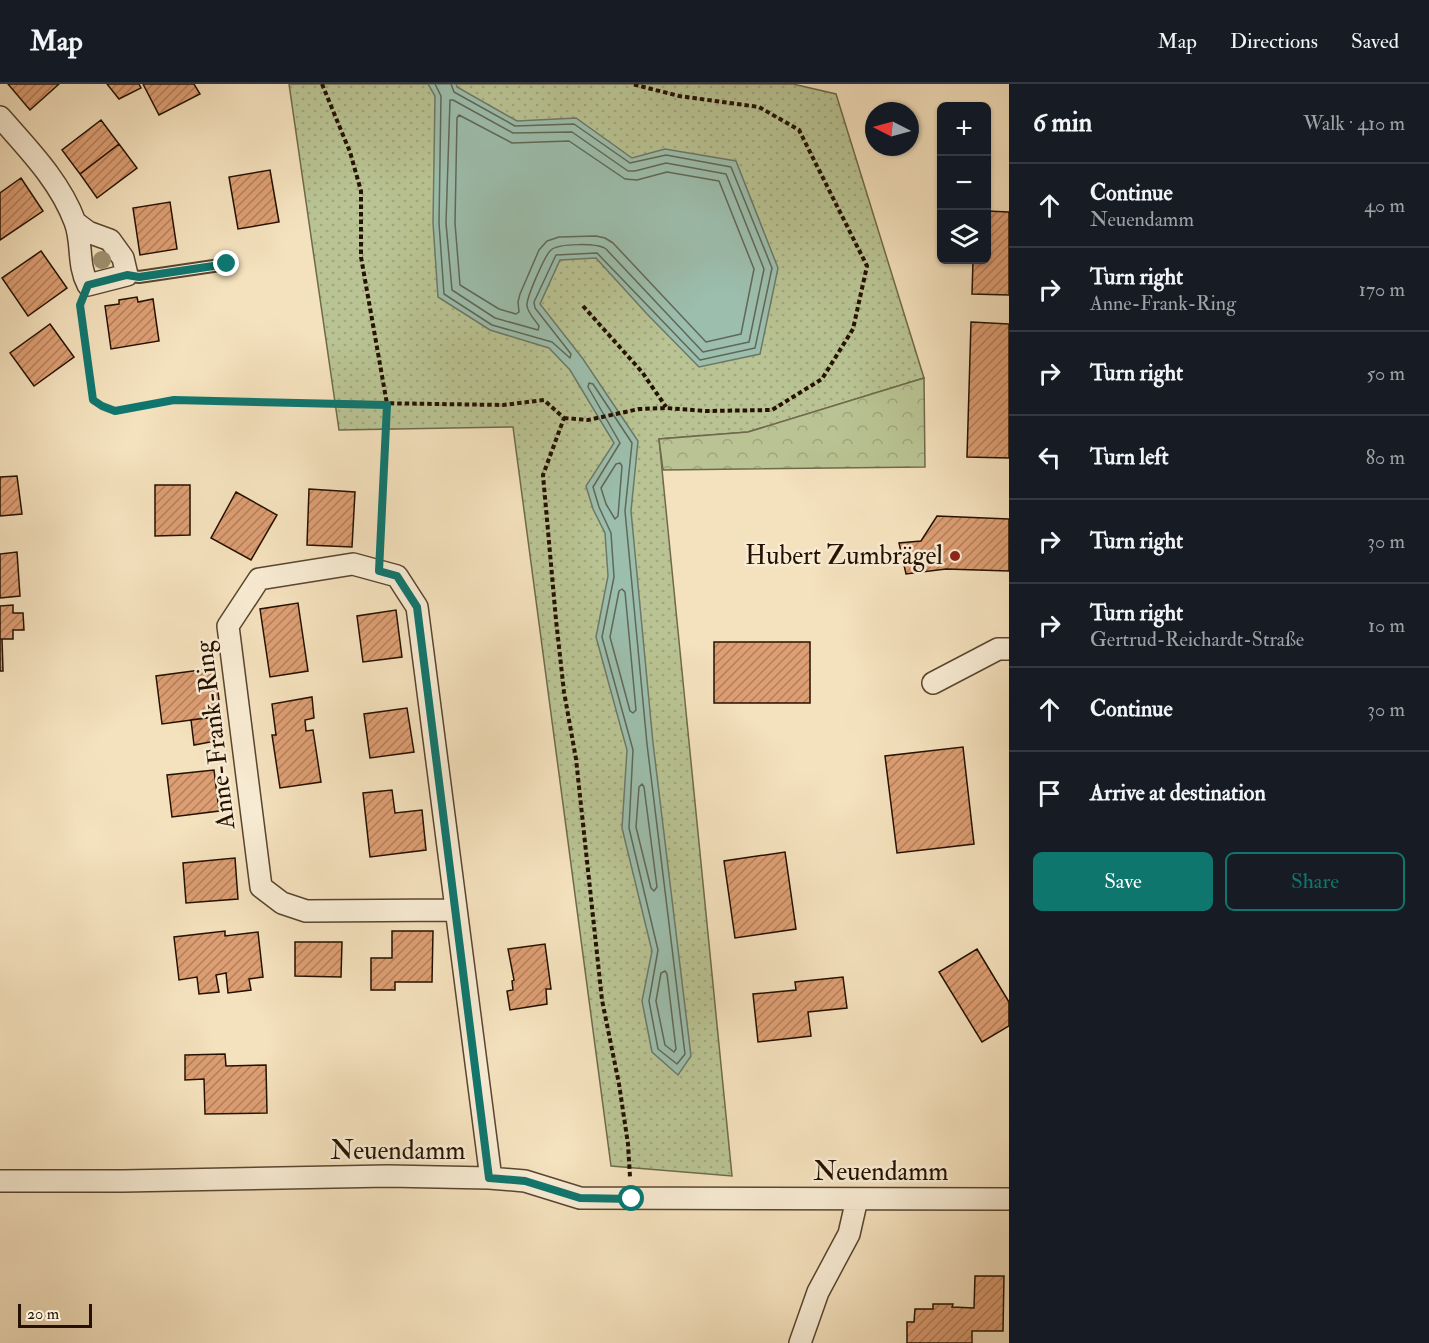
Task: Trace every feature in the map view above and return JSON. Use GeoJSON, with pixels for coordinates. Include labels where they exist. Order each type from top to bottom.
{"type":"FeatureCollection","features":[{"type":"Feature","properties":{"kind":"street"},"geometry":{"type":"LineString","coordinates":[[0,117],[51,176],[76,223],[82,273],[88,285],[127,275],[123,258],[110,240],[88,232],[76,223]]}},
{"type":"Feature","properties":{"kind":"street","name":"Anne-Frank-Ring"},"geometry":{"type":"LineString","coordinates":[[456,910],[306,911],[282,903],[261,887],[228,626],[259,579],[353,564],[397,576],[417,607],[456,910],[489,1178]]}},
{"type":"Feature","properties":{"kind":"street"},"geometry":{"type":"LineString","coordinates":[[933,683],[998,649],[1009,649]]}},
{"type":"Feature","properties":{"kind":"street","name":"Neuendamm"},"geometry":{"type":"LineString","coordinates":[[0,1181],[388,1176],[525,1181],[580,1198],[1009,1198]]}},
{"type":"Feature","properties":{"kind":"street"},"geometry":{"type":"LineString","coordinates":[[800,1343],[818,1292],[849,1234],[857,1199]]}},
{"type":"Feature","properties":{"kind":"lane"},"geometry":{"type":"LineString","coordinates":[[127,275],[139,277],[227,264]]}},
{"type":"Feature","properties":{"kind":"path"},"geometry":{"type":"LineString","coordinates":[[322,84],[350,152],[361,191],[361,256],[387,405],[379,571]]}},
{"type":"Feature","properties":{"kind":"path"},"geometry":{"type":"LineString","coordinates":[[88,285],[80,305],[93,400],[115,411],[174,400],[387,405],[503,405],[544,400],[564,418],[588,420],[639,409],[772,410],[822,379],[853,329],[867,266],[799,130],[759,107],[679,96],[632,84]]}},
{"type":"Feature","properties":{"kind":"path"},"geometry":{"type":"LineString","coordinates":[[583,306],[642,372],[666,408]]}},
{"type":"Feature","properties":{"kind":"path"},"geometry":{"type":"LineString","coordinates":[[564,418],[543,475],[564,693],[576,759],[602,1000],[628,1144],[632,1199]]}},
{"type":"Feature","properties":{"kind":"green space"},"geometry":{"type":"Polygon","coordinates":[[[289,84],[793,84],[836,94],[924,378],[748,432],[659,439],[732,1176],[611,1166],[513,427],[339,430],[289,84]]]}},
{"type":"Feature","properties":{"kind":"green space"},"geometry":{"type":"Polygon","coordinates":[[[924,378],[925,467],[663,470],[659,439],[748,432],[924,378]]]}},
{"type":"Feature","properties":{"kind":"water"},"geometry":{"type":"Polygon","coordinates":[[[428,84],[456,84],[457,87],[517,121],[576,118],[632,158],[665,149],[736,161],[778,268],[760,354],[699,367],[596,258],[560,260],[540,304],[583,359],[638,441],[631,511],[653,743],[691,1056],[678,1075],[652,1052],[642,1001],[652,951],[622,828],[627,750],[596,637],[608,576],[605,533],[593,509],[586,486],[614,443],[570,370],[549,348],[490,330],[438,297],[433,223],[435,96],[428,84]]]}},
{"type":"Feature","properties":{"kind":"building"},"geometry":{"type":"Polygon","coordinates":[[[8,84],[59,84],[30,110],[8,84]]]}},
{"type":"Feature","properties":{"kind":"building"},"geometry":{"type":"Polygon","coordinates":[[[107,84],[139,84],[141,88],[119,99],[107,84]]]}},
{"type":"Feature","properties":{"kind":"building"},"geometry":{"type":"Polygon","coordinates":[[[143,84],[194,84],[200,94],[159,115],[143,84]]]}},
{"type":"Feature","properties":{"kind":"building"},"geometry":{"type":"Polygon","coordinates":[[[101,120],[119,144],[80,174],[62,150],[101,120]]]}},
{"type":"Feature","properties":{"kind":"building"},"geometry":{"type":"Polygon","coordinates":[[[119,144],[137,168],[97,198],[80,174],[119,144]]]}},
{"type":"Feature","properties":{"kind":"building"},"geometry":{"type":"Polygon","coordinates":[[[270,170],[279,222],[238,229],[229,177],[270,170]]]}},
{"type":"Feature","properties":{"kind":"building"},"geometry":{"type":"Polygon","coordinates":[[[21,178],[43,211],[0,240],[0,193],[21,178]]]}},
{"type":"Feature","properties":{"kind":"building"},"geometry":{"type":"Polygon","coordinates":[[[170,202],[177,249],[140,255],[133,208],[170,202]]]}},
{"type":"Feature","properties":{"kind":"building"},"geometry":{"type":"Polygon","coordinates":[[[991,211],[1009,212],[1009,295],[972,294],[973,264],[991,264],[991,211]]]}},
{"type":"Feature","properties":{"kind":"building"},"geometry":{"type":"Polygon","coordinates":[[[41,251],[67,288],[28,316],[2,278],[41,251]]]}},
{"type":"Feature","properties":{"kind":"building"},"geometry":{"type":"Polygon","coordinates":[[[137,297],[138,302],[153,299],[159,341],[111,349],[105,306],[119,304],[119,300],[137,297]]]}},
{"type":"Feature","properties":{"kind":"building"},"geometry":{"type":"Polygon","coordinates":[[[971,322],[1009,324],[1009,458],[967,457],[971,322]]]}},
{"type":"Feature","properties":{"kind":"building"},"geometry":{"type":"Polygon","coordinates":[[[50,324],[74,357],[34,386],[10,353],[50,324]]]}},
{"type":"Feature","properties":{"kind":"building"},"geometry":{"type":"Polygon","coordinates":[[[17,476],[22,514],[0,516],[0,477],[17,476]]]}},
{"type":"Feature","properties":{"kind":"building"},"geometry":{"type":"Polygon","coordinates":[[[155,485],[190,485],[190,535],[155,536],[155,485]]]}},
{"type":"Feature","properties":{"kind":"building"},"geometry":{"type":"Polygon","coordinates":[[[309,489],[355,492],[352,547],[307,545],[309,489]]]}},
{"type":"Feature","properties":{"kind":"building"},"geometry":{"type":"Polygon","coordinates":[[[236,492],[277,515],[251,560],[211,538],[236,492]]]}},
{"type":"Feature","properties":{"kind":"building","name":"Hubert Zumbrägel"},"geometry":{"type":"Polygon","coordinates":[[[937,516],[1009,519],[1009,571],[946,569],[906,574],[899,543],[921,541],[937,516]]]}},
{"type":"Feature","properties":{"kind":"building"},"geometry":{"type":"Polygon","coordinates":[[[17,552],[20,596],[0,598],[0,554],[17,552]]]}},
{"type":"Feature","properties":{"kind":"building"},"geometry":{"type":"Polygon","coordinates":[[[298,603],[308,671],[270,677],[260,609],[298,603]]]}},
{"type":"Feature","properties":{"kind":"building"},"geometry":{"type":"Polygon","coordinates":[[[13,605],[13,613],[23,613],[24,630],[13,630],[13,639],[0,639],[0,606],[13,605]]]}},
{"type":"Feature","properties":{"kind":"building"},"geometry":{"type":"Polygon","coordinates":[[[396,610],[402,657],[363,662],[357,616],[396,610]]]}},
{"type":"Feature","properties":{"kind":"building"},"geometry":{"type":"Polygon","coordinates":[[[0,639],[2,639],[3,671],[0,671],[0,639]]]}},
{"type":"Feature","properties":{"kind":"building"},"geometry":{"type":"Polygon","coordinates":[[[714,642],[810,642],[810,703],[714,703],[714,642]]]}},
{"type":"Feature","properties":{"kind":"building"},"geometry":{"type":"Polygon","coordinates":[[[215,668],[221,716],[162,724],[156,676],[215,668]]]}},
{"type":"Feature","properties":{"kind":"building"},"geometry":{"type":"Polygon","coordinates":[[[312,697],[314,718],[305,720],[306,731],[313,730],[321,782],[280,788],[272,735],[276,735],[272,704],[312,697]]]}},
{"type":"Feature","properties":{"kind":"building"},"geometry":{"type":"Polygon","coordinates":[[[407,708],[414,752],[370,758],[364,714],[407,708]]]}},
{"type":"Feature","properties":{"kind":"building"},"geometry":{"type":"Polygon","coordinates":[[[212,717],[216,741],[194,745],[191,720],[212,717]]]}},
{"type":"Feature","properties":{"kind":"building"},"geometry":{"type":"Polygon","coordinates":[[[963,747],[974,844],[897,853],[885,756],[963,747]]]}},
{"type":"Feature","properties":{"kind":"building"},"geometry":{"type":"Polygon","coordinates":[[[214,770],[219,811],[172,817],[167,775],[214,770]]]}},
{"type":"Feature","properties":{"kind":"building"},"geometry":{"type":"Polygon","coordinates":[[[392,790],[395,813],[422,810],[426,850],[370,857],[363,793],[392,790]]]}},
{"type":"Feature","properties":{"kind":"building"},"geometry":{"type":"Polygon","coordinates":[[[785,852],[796,929],[735,938],[724,861],[785,852]]]}},
{"type":"Feature","properties":{"kind":"building"},"geometry":{"type":"Polygon","coordinates":[[[235,858],[238,899],[186,903],[183,863],[235,858]]]}},
{"type":"Feature","properties":{"kind":"building"},"geometry":{"type":"Polygon","coordinates":[[[225,931],[225,936],[258,932],[263,977],[249,979],[251,990],[228,993],[226,973],[216,975],[219,992],[199,994],[197,977],[179,980],[174,937],[225,931]]]}},
{"type":"Feature","properties":{"kind":"building"},"geometry":{"type":"Polygon","coordinates":[[[392,931],[433,931],[432,982],[395,982],[395,990],[371,990],[371,958],[392,958],[392,931]]]}},
{"type":"Feature","properties":{"kind":"building"},"geometry":{"type":"Polygon","coordinates":[[[295,942],[342,942],[341,977],[295,976],[295,942]]]}},
{"type":"Feature","properties":{"kind":"building"},"geometry":{"type":"Polygon","coordinates":[[[545,944],[551,989],[546,989],[547,1004],[510,1010],[507,991],[513,990],[512,981],[514,980],[508,949],[545,944]]]}},
{"type":"Feature","properties":{"kind":"building"},"geometry":{"type":"Polygon","coordinates":[[[977,949],[1009,1002],[1009,1026],[982,1042],[939,972],[977,949]]]}},
{"type":"Feature","properties":{"kind":"building"},"geometry":{"type":"Polygon","coordinates":[[[843,977],[847,1008],[808,1012],[811,1036],[758,1042],[753,994],[796,990],[795,982],[843,977]]]}},
{"type":"Feature","properties":{"kind":"building"},"geometry":{"type":"Polygon","coordinates":[[[225,1054],[226,1066],[266,1065],[267,1113],[205,1114],[204,1079],[185,1080],[185,1055],[225,1054]]]}},
{"type":"Feature","properties":{"kind":"building"},"geometry":{"type":"Polygon","coordinates":[[[975,1276],[1004,1276],[1003,1331],[972,1331],[972,1343],[907,1343],[907,1322],[914,1322],[915,1309],[933,1309],[933,1304],[953,1304],[952,1307],[974,1308],[975,1276]]]}},
{"type":"Feature","properties":{"kind":"place","name":"Hubert Zumbrägel"},"geometry":{"type":"Point","coordinates":[955,556]}},
{"type":"Feature","properties":{"kind":"route"},"geometry":{"type":"LineString","coordinates":[[227,264],[139,277],[127,275],[88,285],[80,305],[93,400],[115,411],[174,400],[387,405],[379,571],[397,576],[417,607],[490,1171],[489,1178],[525,1181],[580,1198],[632,1199]]}}]}
